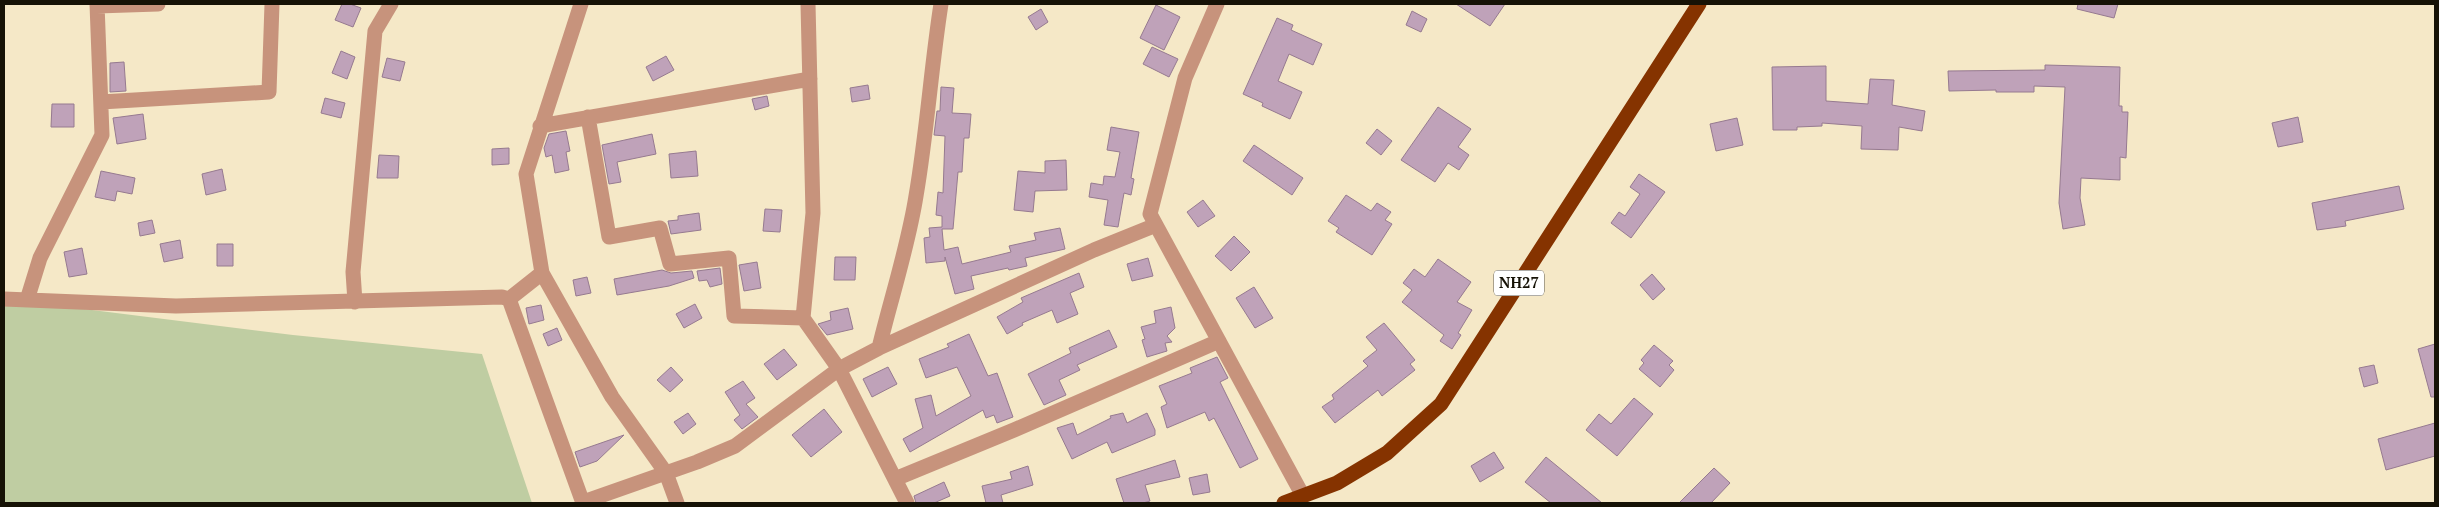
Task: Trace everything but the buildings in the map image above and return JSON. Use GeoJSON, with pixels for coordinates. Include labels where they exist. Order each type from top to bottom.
{"type":"FeatureCollection","features":[{"type":"Feature","properties":{"kind":"highway","name":"NH27"},"geometry":{"type":"LineString","coordinates":[[1284,503],[1337,483],[1387,453],[1441,404],[1699,4]]}},
{"type":"Feature","properties":{"kind":"street"},"geometry":{"type":"LineString","coordinates":[[26,300],[40,258],[102,135],[97,5],[158,4]]}},
{"type":"Feature","properties":{"kind":"street"},"geometry":{"type":"LineString","coordinates":[[101,102],[269,92],[272,4]]}},
{"type":"Feature","properties":{"kind":"street"},"geometry":{"type":"LineString","coordinates":[[355,302],[353,272],[375,31],[391,4]]}},
{"type":"Feature","properties":{"kind":"street"},"geometry":{"type":"LineString","coordinates":[[581,4],[526,174],[542,273],[612,397],[666,473],[677,503]]}},
{"type":"Feature","properties":{"kind":"street"},"geometry":{"type":"LineString","coordinates":[[808,4],[813,213],[803,318],[840,369],[907,503]]}},
{"type":"Feature","properties":{"kind":"street"},"geometry":{"type":"LineString","coordinates":[[879,348],[916,199],[925,136],[930,73],[941,4]]}},
{"type":"Feature","properties":{"kind":"street"},"geometry":{"type":"LineString","coordinates":[[1217,4],[1185,78],[1150,214],[1303,496]]}},
{"type":"Feature","properties":{"kind":"street"},"geometry":{"type":"LineString","coordinates":[[540,126],[810,79]]}},
{"type":"Feature","properties":{"kind":"street"},"geometry":{"type":"LineString","coordinates":[[588,117],[609,237],[660,228],[670,264],[729,258],[734,316],[803,318]]}},
{"type":"Feature","properties":{"kind":"street"},"geometry":{"type":"LineString","coordinates":[[509,299],[583,503],[735,446],[840,369],[879,348],[1094,250],[1156,225]]}},
{"type":"Feature","properties":{"kind":"street"},"geometry":{"type":"LineString","coordinates":[[509,299],[542,273]]}},
{"type":"Feature","properties":{"kind":"street"},"geometry":{"type":"LineString","coordinates":[[4,299],[176,306],[502,297],[509,299]]}},
{"type":"Feature","properties":{"kind":"street"},"geometry":{"type":"LineString","coordinates":[[895,479],[1014,430],[1219,341]]}},
{"type":"Feature","properties":{"kind":"green space"},"geometry":{"type":"Polygon","coordinates":[[[4,299],[293,335],[482,354],[532,503],[4,503],[4,299]]]}}]}
